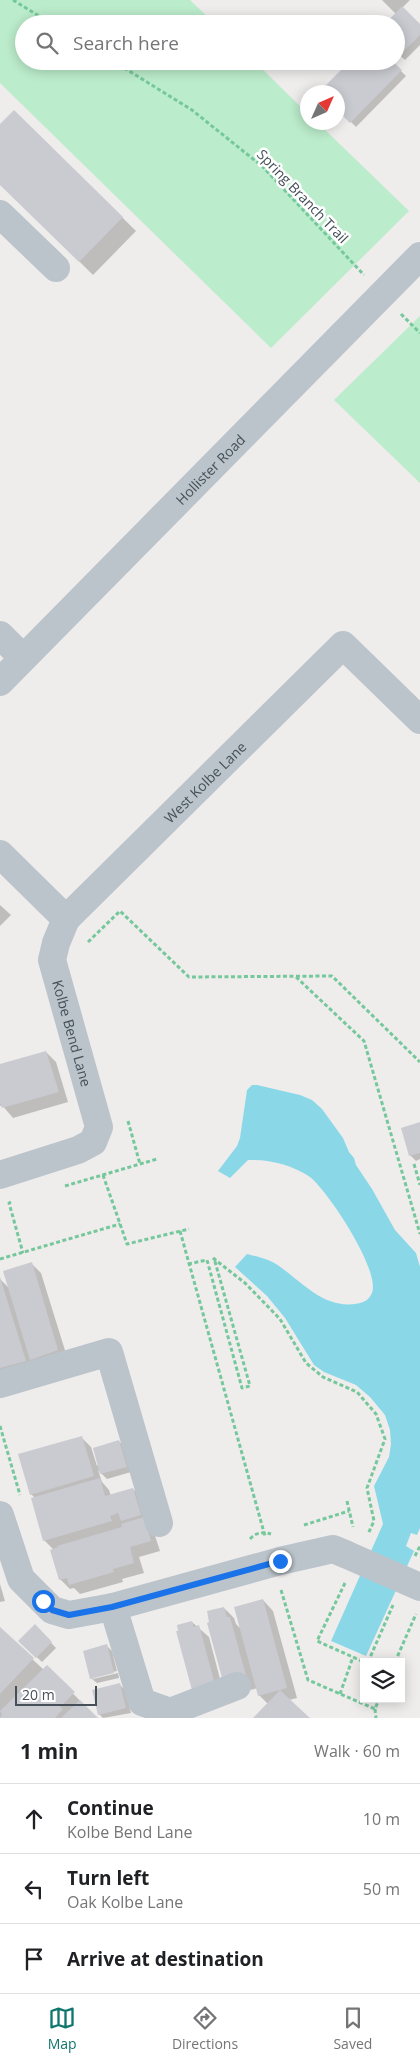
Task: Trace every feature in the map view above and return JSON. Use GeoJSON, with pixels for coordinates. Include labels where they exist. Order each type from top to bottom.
{"type":"FeatureCollection","features":[{"type":"Feature","properties":{"kind":"street"},"geometry":{"type":"LineString","coordinates":[[0,214],[56,268]]}},
{"type":"Feature","properties":{"kind":"street","name":"Hollister Road"},"geometry":{"type":"LineString","coordinates":[[0,682],[420,256]]}},
{"type":"Feature","properties":{"kind":"street"},"geometry":{"type":"LineString","coordinates":[[0,635],[23,658]]}},
{"type":"Feature","properties":{"kind":"street","name":"West Kolbe Lane"},"geometry":{"type":"LineString","coordinates":[[66,919],[343,645],[420,720]]}},
{"type":"Feature","properties":{"kind":"street"},"geometry":{"type":"LineString","coordinates":[[0,854],[66,919]]}},
{"type":"Feature","properties":{"kind":"street","name":"Kolbe Bend Lane"},"geometry":{"type":"LineString","coordinates":[[0,1175],[78,1150],[93,1142],[99,1127],[52,960],[56,943],[66,919]]}},
{"type":"Feature","properties":{"kind":"street"},"geometry":{"type":"LineString","coordinates":[[0,1384],[119,1349],[159,1522]]}},
{"type":"Feature","properties":{"kind":"street"},"geometry":{"type":"LineString","coordinates":[[2,1530],[21,1579],[52,1610],[69,1615],[112,1607],[273,1563],[333,1549],[346,1567],[419,1599]]}},
{"type":"Feature","properties":{"kind":"street"},"geometry":{"type":"LineString","coordinates":[[112,1607],[142,1702],[175,1715],[237,1686]]}},
{"type":"Feature","properties":{"kind":"path"},"geometry":{"type":"LineString","coordinates":[[13,0],[37,15]]}},
{"type":"Feature","properties":{"kind":"path","name":"Spring Branch Trail"},"geometry":{"type":"LineString","coordinates":[[128,70],[192,110],[262,167],[367,278]]}},
{"type":"Feature","properties":{"kind":"path"},"geometry":{"type":"LineString","coordinates":[[397,310],[420,333]]}},
{"type":"Feature","properties":{"kind":"path"},"geometry":{"type":"LineString","coordinates":[[85,945],[120,911],[189,977],[332,976],[420,1062]]}},
{"type":"Feature","properties":{"kind":"path"},"geometry":{"type":"LineString","coordinates":[[296,976],[364,1041],[420,1234]]}},
{"type":"Feature","properties":{"kind":"path"},"geometry":{"type":"LineString","coordinates":[[126,1116],[140,1164]]}},
{"type":"Feature","properties":{"kind":"path"},"geometry":{"type":"LineString","coordinates":[[56,1189],[156,1159]]}},
{"type":"Feature","properties":{"kind":"path"},"geometry":{"type":"LineString","coordinates":[[414,1164],[420,1185]]}},
{"type":"Feature","properties":{"kind":"path"},"geometry":{"type":"LineString","coordinates":[[103,1175],[127,1244],[189,1229]]}},
{"type":"Feature","properties":{"kind":"path"},"geometry":{"type":"LineString","coordinates":[[18,1200],[9,1202],[23,1252]]}},
{"type":"Feature","properties":{"kind":"path"},"geometry":{"type":"LineString","coordinates":[[0,1259],[120,1224]]}},
{"type":"Feature","properties":{"kind":"path"},"geometry":{"type":"LineString","coordinates":[[180,1231],[273,1563],[308,1680],[374,1709]]}},
{"type":"Feature","properties":{"kind":"path"},"geometry":{"type":"LineString","coordinates":[[188,1264],[207,1260],[242,1388],[250,1386],[214,1258],[245,1283],[280,1319],[306,1363],[323,1377],[357,1392],[376,1414],[386,1439],[367,1488],[374,1522],[367,1535]]}},
{"type":"Feature","properties":{"kind":"path"},"geometry":{"type":"LineString","coordinates":[[0,1426],[21,1499]]}},
{"type":"Feature","properties":{"kind":"path"},"geometry":{"type":"LineString","coordinates":[[414,1559],[420,1546]]}},
{"type":"Feature","properties":{"kind":"path"},"geometry":{"type":"LineString","coordinates":[[346,1567],[317,1642],[360,1660]]}},
{"type":"Feature","properties":{"kind":"path"},"geometry":{"type":"LineString","coordinates":[[397,1658],[419,1599]]}},
{"type":"Feature","properties":{"kind":"path"},"geometry":{"type":"LineString","coordinates":[[370,1658],[395,1602]]}},
{"type":"Feature","properties":{"kind":"path"},"geometry":{"type":"LineString","coordinates":[[340,1694],[354,1657]]}},
{"type":"Feature","properties":{"kind":"path"},"geometry":{"type":"LineString","coordinates":[[376,1718],[374,1709],[377,1703]]}},
{"type":"Feature","properties":{"kind":"green space"},"geometry":{"type":"Polygon","coordinates":[[[0,0],[190,0],[206,15],[15,15],[15,70],[263,70],[300,106],[300,130],[325,130],[409,211],[271,348],[0,83],[0,0]]]}},
{"type":"Feature","properties":{"kind":"green space"},"geometry":{"type":"Polygon","coordinates":[[[420,316],[420,483],[334,400],[420,316]]]}},
{"type":"Feature","properties":{"kind":"water"},"geometry":{"type":"Polygon","coordinates":[[[252,1085],[300,1095],[312,1100],[322,1109],[343,1138],[356,1165],[395,1230],[416,1253],[420,1267],[420,1528],[417,1535],[411,1533],[406,1546],[414,1551],[366,1656],[331,1641],[383,1524],[374,1486],[389,1457],[391,1444],[390,1430],[385,1415],[370,1397],[356,1385],[324,1372],[314,1365],[285,1318],[267,1296],[235,1267],[247,1254],[263,1258],[279,1266],[323,1298],[343,1304],[355,1304],[366,1301],[371,1295],[373,1285],[362,1253],[341,1215],[310,1177],[288,1166],[256,1160],[248,1160],[230,1178],[218,1171],[237,1146],[240,1138],[247,1090],[252,1085]]]}},
{"type":"Feature","properties":{"kind":"building"},"geometry":{"type":"Polygon","coordinates":[[[402,6],[420,24],[420,35],[405,50],[405,15],[394,15],[402,6]]]}},
{"type":"Feature","properties":{"kind":"building"},"geometry":{"type":"Polygon","coordinates":[[[341,70],[402,70],[350,123],[345,118],[345,85],[326,85],[341,70]]]}},
{"type":"Feature","properties":{"kind":"building"},"geometry":{"type":"Polygon","coordinates":[[[14,110],[123,217],[79,262],[0,185],[0,124],[14,110]]]}},
{"type":"Feature","properties":{"kind":"building"},"geometry":{"type":"Polygon","coordinates":[[[46,1051],[59,1092],[2,1108],[0,1103],[0,1064],[46,1051]]]}},
{"type":"Feature","properties":{"kind":"building"},"geometry":{"type":"Polygon","coordinates":[[[420,1122],[420,1153],[409,1156],[401,1128],[420,1122]]]}},
{"type":"Feature","properties":{"kind":"building"},"geometry":{"type":"Polygon","coordinates":[[[32,1262],[58,1350],[30,1360],[3,1271],[32,1262]]]}},
{"type":"Feature","properties":{"kind":"building"},"geometry":{"type":"Polygon","coordinates":[[[0,1277],[26,1361],[0,1368],[0,1277]]]}},
{"type":"Feature","properties":{"kind":"building"},"geometry":{"type":"Polygon","coordinates":[[[82,1436],[94,1476],[30,1495],[18,1454],[82,1436]]]}},
{"type":"Feature","properties":{"kind":"building"},"geometry":{"type":"Polygon","coordinates":[[[119,1440],[127,1467],[100,1474],[93,1448],[119,1440]]]}},
{"type":"Feature","properties":{"kind":"building"},"geometry":{"type":"Polygon","coordinates":[[[100,1478],[105,1496],[133,1488],[141,1515],[121,1521],[118,1513],[110,1516],[112,1521],[43,1541],[31,1498],[100,1478]]]}},
{"type":"Feature","properties":{"kind":"building"},"geometry":{"type":"Polygon","coordinates":[[[144,1517],[151,1541],[130,1547],[134,1563],[113,1569],[114,1572],[69,1585],[67,1578],[59,1580],[50,1550],[57,1546],[122,1527],[121,1524],[144,1517]]]}},
{"type":"Feature","properties":{"kind":"building"},"geometry":{"type":"Polygon","coordinates":[[[263,1599],[287,1688],[258,1696],[234,1607],[263,1599]]]}},
{"type":"Feature","properties":{"kind":"building"},"geometry":{"type":"Polygon","coordinates":[[[224,1607],[227,1617],[230,1617],[247,1679],[224,1685],[207,1623],[209,1622],[207,1611],[224,1607]]]}},
{"type":"Feature","properties":{"kind":"building"},"geometry":{"type":"Polygon","coordinates":[[[192,1621],[193,1627],[199,1625],[216,1688],[193,1694],[176,1631],[178,1631],[177,1625],[192,1621]]]}},
{"type":"Feature","properties":{"kind":"building"},"geometry":{"type":"Polygon","coordinates":[[[35,1624],[52,1642],[36,1658],[18,1641],[35,1624]]]}},
{"type":"Feature","properties":{"kind":"building"},"geometry":{"type":"Polygon","coordinates":[[[0,1627],[34,1658],[0,1694],[0,1627]]]}},
{"type":"Feature","properties":{"kind":"building"},"geometry":{"type":"Polygon","coordinates":[[[107,1644],[114,1673],[90,1679],[83,1651],[107,1644]]]}},
{"type":"Feature","properties":{"kind":"building"},"geometry":{"type":"Polygon","coordinates":[[[47,1665],[75,1692],[60,1707],[63,1709],[55,1718],[0,1718],[2,1714],[0,1711],[47,1665]]]}},
{"type":"Feature","properties":{"kind":"building"},"geometry":{"type":"Polygon","coordinates":[[[120,1683],[126,1708],[98,1715],[92,1690],[120,1683]]]}},
{"type":"Feature","properties":{"kind":"building"},"geometry":{"type":"Polygon","coordinates":[[[280,1690],[298,1707],[310,1718],[253,1718],[280,1690]]]}},
{"type":"Feature","properties":{"kind":"building"},"geometry":{"type":"Polygon","coordinates":[[[80,1700],[98,1718],[61,1718],[80,1700]]]}},
{"type":"Feature","properties":{"kind":"route"},"geometry":{"type":"LineString","coordinates":[[43,1601],[52,1610],[69,1615],[112,1607],[280,1561]]}}]}
